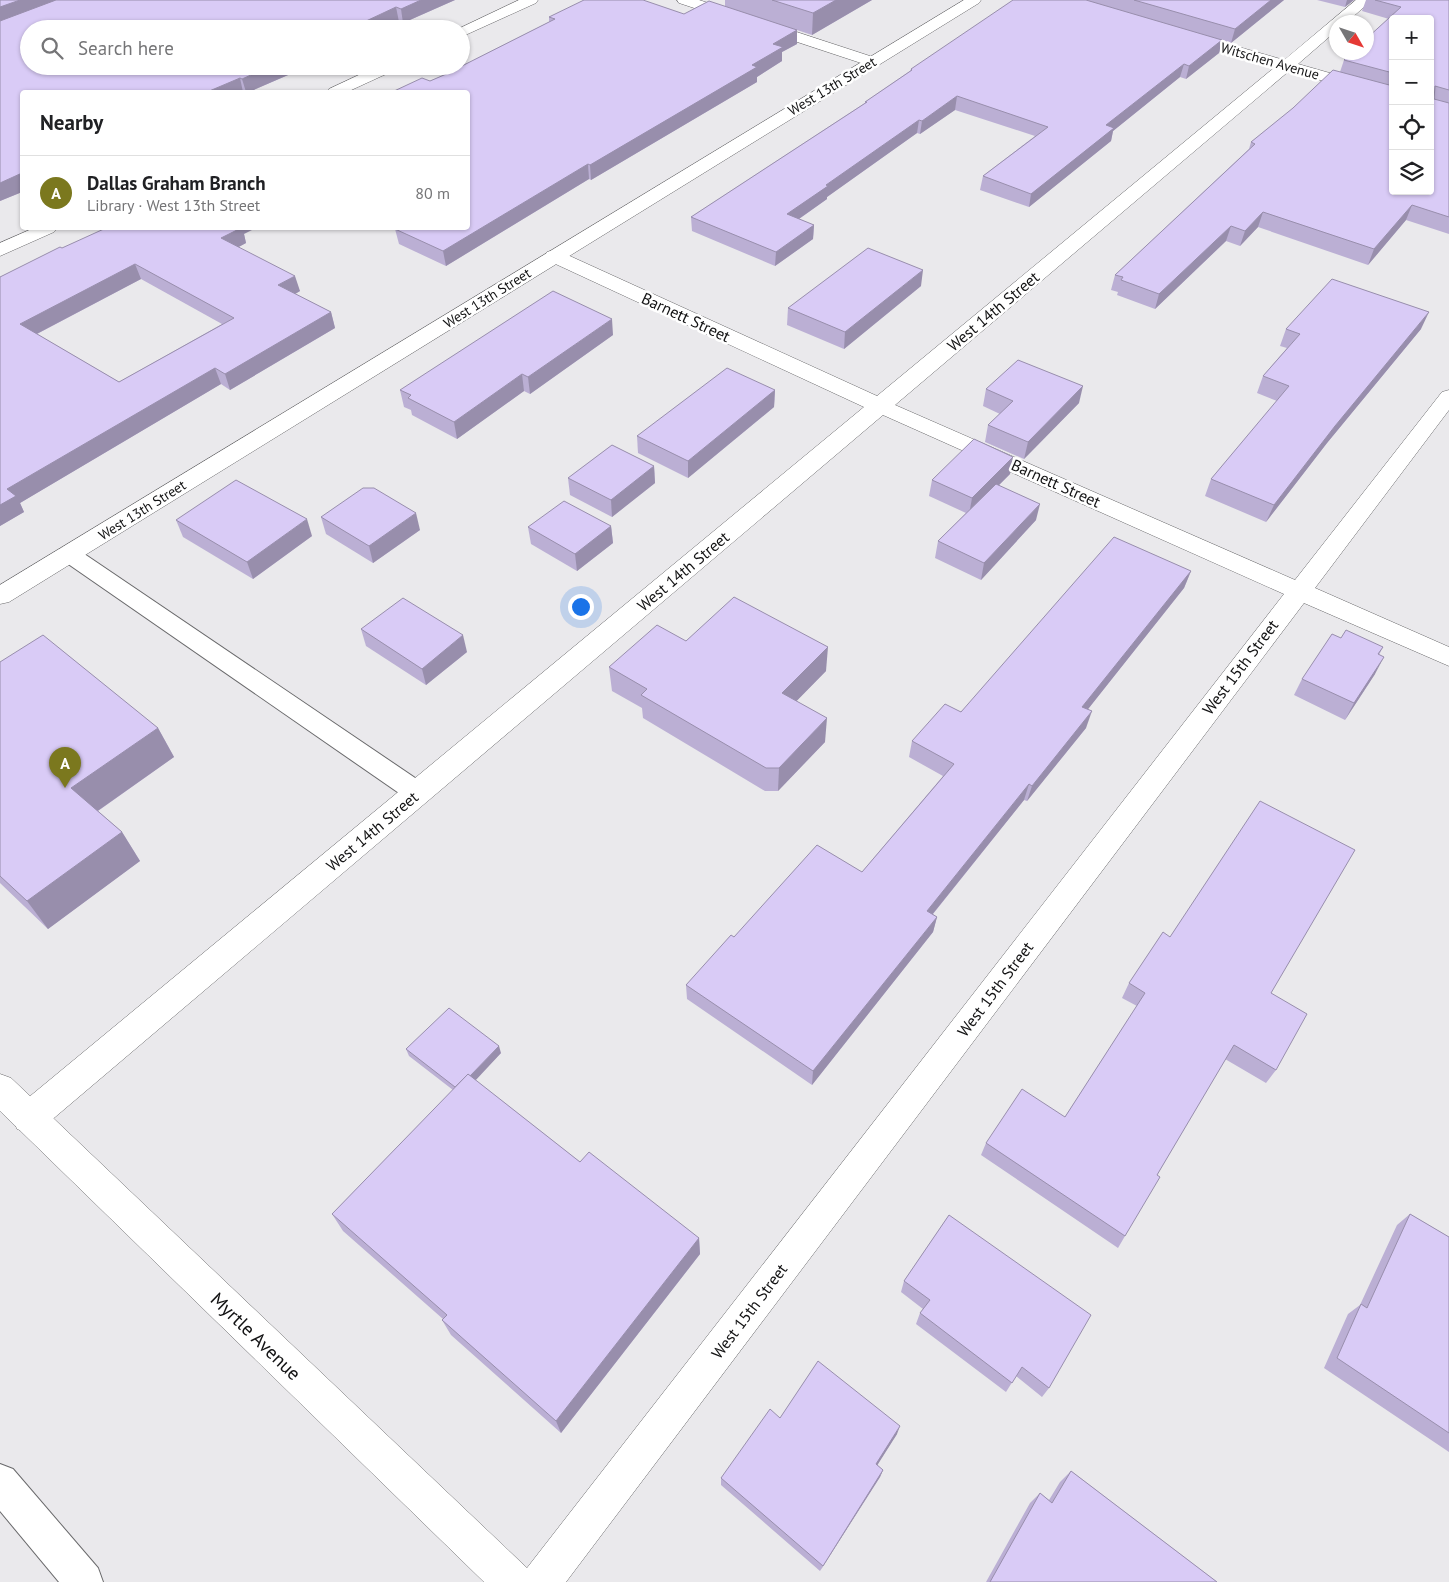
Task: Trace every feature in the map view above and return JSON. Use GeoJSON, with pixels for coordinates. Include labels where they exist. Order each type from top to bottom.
{"type":"FeatureCollection","features":[{"type":"Feature","properties":{"kind":"street"},"geometry":{"type":"LineString","coordinates":[[470,29],[531,0]]}},
{"type":"Feature","properties":{"kind":"street"},"geometry":{"type":"LineString","coordinates":[[684,0],[873,62]]}},
{"type":"Feature","properties":{"kind":"street","name":"West 13th Street"},"geometry":{"type":"LineString","coordinates":[[0,596],[974,0]]}},
{"type":"Feature","properties":{"kind":"street","name":"West 14th Street"},"geometry":{"type":"LineString","coordinates":[[1347,15],[1365,0]]}},
{"type":"Feature","properties":{"kind":"street","name":"West 14th Street"},"geometry":{"type":"LineString","coordinates":[[29,1118],[1329,30]]}},
{"type":"Feature","properties":{"kind":"street","name":"Witschen Avenue"},"geometry":{"type":"LineString","coordinates":[[1174,33],[1389,95]]}},
{"type":"Feature","properties":{"kind":"street"},"geometry":{"type":"LineString","coordinates":[[339,90],[372,75]]}},
{"type":"Feature","properties":{"kind":"street"},"geometry":{"type":"LineString","coordinates":[[0,250],[44,230]]}},
{"type":"Feature","properties":{"kind":"street","name":"Barnett Street"},"geometry":{"type":"LineString","coordinates":[[554,256],[880,406],[1449,657]]}},
{"type":"Feature","properties":{"kind":"street","name":"West 15th Street"},"geometry":{"type":"LineString","coordinates":[[541,1582],[1449,396]]}},
{"type":"Feature","properties":{"kind":"street","name":"Myrtle Avenue"},"geometry":{"type":"LineString","coordinates":[[0,1089],[513,1582]]}},
{"type":"Feature","properties":{"kind":"lane"},"geometry":{"type":"LineString","coordinates":[[69,554],[418,793]]}},
{"type":"Feature","properties":{"kind":"lane"},"geometry":{"type":"LineString","coordinates":[[0,1482],[84,1582]]}},
{"type":"Feature","properties":{"kind":"building"},"geometry":{"type":"Polygon","coordinates":[[[0,0],[20,0],[0,7],[0,0]]]}},
{"type":"Feature","properties":{"kind":"building"},"geometry":{"type":"Polygon","coordinates":[[[56,0],[421,0],[401,9],[396,7],[368,20],[20,20],[20,75],[251,75],[212,90],[20,90],[20,174],[0,183],[0,21],[56,0]]]}},
{"type":"Feature","properties":{"kind":"building"},"geometry":{"type":"Polygon","coordinates":[[[584,0],[643,0],[684,14],[709,1],[797,30],[773,44],[783,47],[752,65],[757,67],[590,165],[588,164],[443,251],[397,230],[470,230],[470,90],[396,90],[422,78],[430,81],[444,75],[470,75],[470,62],[555,19],[549,17],[584,0]]]}},
{"type":"Feature","properties":{"kind":"building"},"geometry":{"type":"Polygon","coordinates":[[[772,0],[836,0],[813,13],[772,0]]]}},
{"type":"Feature","properties":{"kind":"building"},"geometry":{"type":"Polygon","coordinates":[[[1013,0],[1086,0],[1222,40],[1189,66],[1184,64],[1106,125],[1114,128],[1031,194],[983,176],[1048,127],[957,96],[922,121],[919,120],[787,214],[814,225],[776,252],[691,217],[867,102],[865,102],[1013,0]]]}},
{"type":"Feature","properties":{"kind":"building"},"geometry":{"type":"Polygon","coordinates":[[[1134,0],[1271,0],[1235,29],[1134,0]]]}},
{"type":"Feature","properties":{"kind":"building"},"geometry":{"type":"Polygon","coordinates":[[[1375,0],[1449,0],[1449,90],[1435,86],[1434,99],[1434,15],[1392,15],[1401,7],[1375,0]]]}},
{"type":"Feature","properties":{"kind":"building"},"geometry":{"type":"Polygon","coordinates":[[[1389,18],[1389,72],[1344,60],[1374,60],[1374,32],[1389,18]]]}},
{"type":"Feature","properties":{"kind":"building"},"geometry":{"type":"Polygon","coordinates":[[[1333,70],[1389,85],[1389,195],[1434,195],[1434,99],[1449,103],[1449,217],[1412,205],[1374,249],[1263,212],[1245,231],[1231,226],[1159,294],[1121,280],[1123,277],[1115,275],[1255,144],[1251,142],[1293,108],[1333,70]]]}},
{"type":"Feature","properties":{"kind":"building"},"geometry":{"type":"Polygon","coordinates":[[[102,230],[237,230],[221,238],[295,276],[278,285],[331,312],[225,374],[215,368],[7,489],[16,496],[0,505],[0,277],[60,247],[62,248],[102,230]],[[135,264],[20,324],[119,382],[234,318],[135,264]]]}},
{"type":"Feature","properties":{"kind":"building"},"geometry":{"type":"Polygon","coordinates":[[[868,248],[923,270],[845,332],[788,308],[868,248]]]}},
{"type":"Feature","properties":{"kind":"building"},"geometry":{"type":"Polygon","coordinates":[[[1332,279],[1429,312],[1335,426],[1274,505],[1211,479],[1289,386],[1263,376],[1300,334],[1286,329],[1332,279]]]}},
{"type":"Feature","properties":{"kind":"building"},"geometry":{"type":"Polygon","coordinates":[[[553,291],[612,319],[528,377],[522,374],[454,422],[408,398],[411,395],[400,390],[553,291]]]}},
{"type":"Feature","properties":{"kind":"building"},"geometry":{"type":"Polygon","coordinates":[[[1018,360],[1083,386],[1028,442],[988,425],[1013,401],[986,389],[1018,360]]]}},
{"type":"Feature","properties":{"kind":"building"},"geometry":{"type":"Polygon","coordinates":[[[727,368],[775,390],[688,461],[637,436],[727,368]]]}},
{"type":"Feature","properties":{"kind":"building"},"geometry":{"type":"Polygon","coordinates":[[[974,439],[1013,457],[972,498],[932,480],[974,439]]]}},
{"type":"Feature","properties":{"kind":"building"},"geometry":{"type":"Polygon","coordinates":[[[612,445],[654,466],[611,500],[568,478],[612,445]]]}},
{"type":"Feature","properties":{"kind":"building"},"geometry":{"type":"Polygon","coordinates":[[[236,480],[307,519],[247,562],[176,520],[236,480]]]}},
{"type":"Feature","properties":{"kind":"building"},"geometry":{"type":"Polygon","coordinates":[[[996,484],[1040,504],[984,563],[938,541],[996,484]]]}},
{"type":"Feature","properties":{"kind":"building"},"geometry":{"type":"Polygon","coordinates":[[[363,488],[374,488],[416,513],[369,546],[321,517],[363,488]]]}},
{"type":"Feature","properties":{"kind":"building"},"geometry":{"type":"Polygon","coordinates":[[[564,501],[611,526],[575,554],[528,527],[564,501]]]}},
{"type":"Feature","properties":{"kind":"building"},"geometry":{"type":"Polygon","coordinates":[[[1114,537],[1191,571],[1082,707],[1092,711],[1032,786],[1029,784],[927,911],[937,917],[813,1071],[686,985],[731,935],[734,937],[817,845],[862,872],[954,764],[912,741],[945,704],[961,712],[1114,537]]]}},
{"type":"Feature","properties":{"kind":"building"},"geometry":{"type":"Polygon","coordinates":[[[734,597],[828,647],[782,693],[827,718],[779,768],[766,768],[641,695],[647,689],[609,667],[657,625],[686,641],[734,597]]]}},
{"type":"Feature","properties":{"kind":"building"},"geometry":{"type":"Polygon","coordinates":[[[403,598],[463,635],[422,669],[361,629],[403,598]]]}},
{"type":"Feature","properties":{"kind":"building"},"geometry":{"type":"Polygon","coordinates":[[[1346,630],[1383,647],[1378,654],[1384,657],[1354,703],[1302,679],[1332,634],[1341,638],[1346,630]]]}},
{"type":"Feature","properties":{"kind":"building"},"geometry":{"type":"Polygon","coordinates":[[[43,635],[158,728],[71,788],[122,832],[27,901],[0,876],[0,662],[43,635]]]}},
{"type":"Feature","properties":{"kind":"building"},"geometry":{"type":"Polygon","coordinates":[[[1260,801],[1355,850],[1271,993],[1307,1014],[1276,1070],[1234,1045],[1157,1175],[1160,1177],[1125,1236],[986,1143],[1022,1089],[1065,1117],[1145,993],[1129,983],[1163,932],[1170,937],[1260,801]]]}},
{"type":"Feature","properties":{"kind":"building"},"geometry":{"type":"Polygon","coordinates":[[[449,1008],[499,1046],[470,1076],[468,1074],[455,1087],[406,1049],[449,1008]]]}},
{"type":"Feature","properties":{"kind":"building"},"geometry":{"type":"Polygon","coordinates":[[[468,1074],[580,1162],[589,1152],[699,1238],[556,1421],[442,1320],[447,1315],[332,1214],[468,1074]]]}},
{"type":"Feature","properties":{"kind":"building"},"geometry":{"type":"Polygon","coordinates":[[[1410,1214],[1449,1237],[1449,1433],[1337,1358],[1361,1304],[1367,1308],[1410,1214]]]}},
{"type":"Feature","properties":{"kind":"building"},"geometry":{"type":"Polygon","coordinates":[[[949,1215],[1091,1315],[1049,1388],[1022,1367],[1012,1383],[920,1313],[930,1300],[904,1281],[949,1215]]]}},
{"type":"Feature","properties":{"kind":"building"},"geometry":{"type":"Polygon","coordinates":[[[818,1361],[900,1426],[876,1464],[883,1470],[823,1566],[721,1478],[770,1409],[780,1418],[818,1361]]]}},
{"type":"Feature","properties":{"kind":"building"},"geometry":{"type":"Polygon","coordinates":[[[1071,1471],[1217,1582],[990,1582],[1040,1493],[1052,1503],[1071,1471]]]}},
{"type":"Feature","properties":{"kind":"place","name":"Dallas Graham Branch"},"geometry":{"type":"Point","coordinates":[65,788]}}]}
